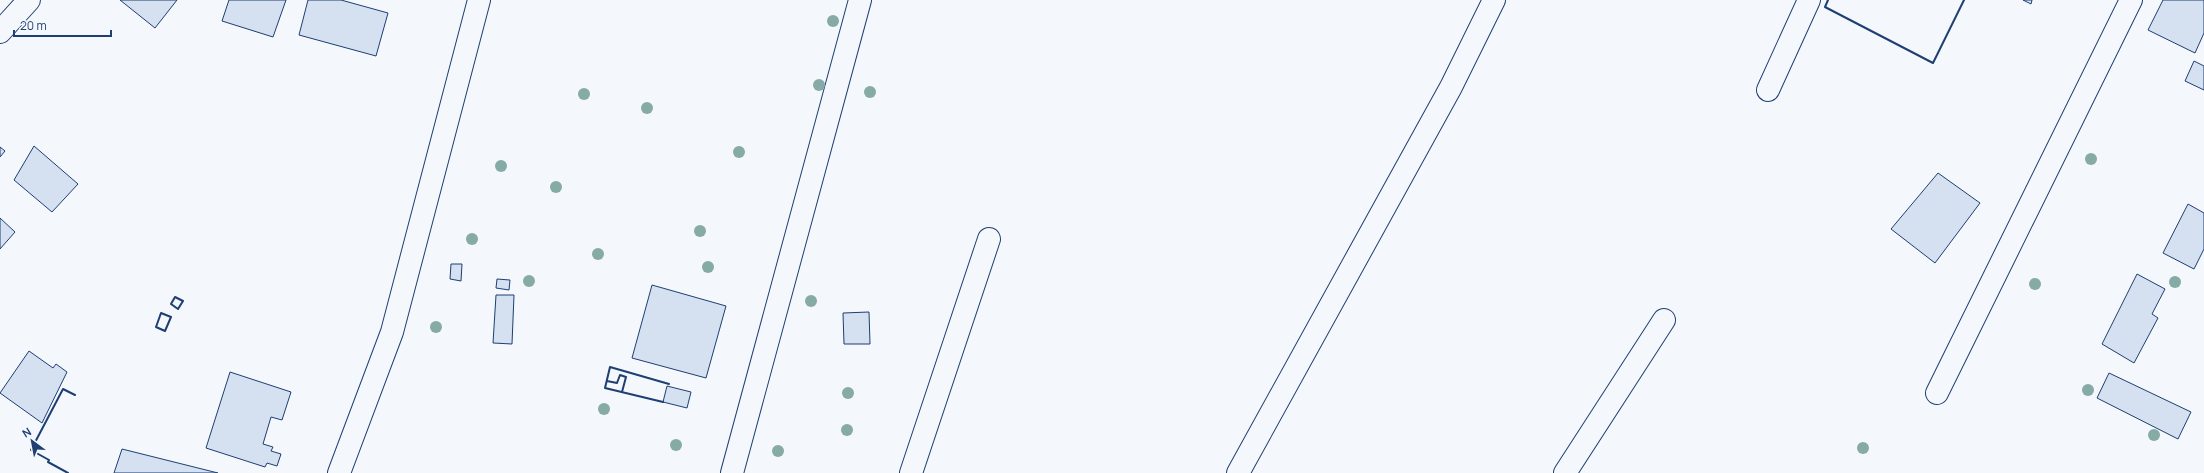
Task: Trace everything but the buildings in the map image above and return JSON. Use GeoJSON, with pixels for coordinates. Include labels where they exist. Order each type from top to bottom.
{"type":"FeatureCollection","features":[{"type":"Feature","properties":{"kind":"street"},"geometry":{"type":"LineString","coordinates":[[0,32],[29,0]]}},
{"type":"Feature","properties":{"kind":"street"},"geometry":{"type":"LineString","coordinates":[[339,473],[392,332],[480,0]]}},
{"type":"Feature","properties":{"kind":"street"},"geometry":{"type":"LineString","coordinates":[[732,473],[860,0]]}},
{"type":"Feature","properties":{"kind":"street"},"geometry":{"type":"LineString","coordinates":[[1238,473],[1451,87],[1494,0]]}},
{"type":"Feature","properties":{"kind":"street"},"geometry":{"type":"LineString","coordinates":[[1768,90],[1809,0]]}},
{"type":"Feature","properties":{"kind":"street"},"geometry":{"type":"LineString","coordinates":[[1937,393],[2131,0]]}},
{"type":"Feature","properties":{"kind":"street"},"geometry":{"type":"LineString","coordinates":[[911,473],[989,239]]}},
{"type":"Feature","properties":{"kind":"street"},"geometry":{"type":"LineString","coordinates":[[1565,473],[1664,320]]}},
{"type":"Feature","properties":{"kind":"wall"},"geometry":{"type":"LineString","coordinates":[[1828,0],[1825,7],[1933,63],[1964,0]]}},
{"type":"Feature","properties":{"kind":"wall"},"geometry":{"type":"LineString","coordinates":[[175,297],[183,301],[178,309],[171,304],[175,297]]}},
{"type":"Feature","properties":{"kind":"wall"},"geometry":{"type":"LineString","coordinates":[[161,313],[171,317],[165,331],[156,327],[161,313]]}},
{"type":"Feature","properties":{"kind":"wall"},"geometry":{"type":"LineString","coordinates":[[663,402],[605,388],[610,367],[669,384]]}},
{"type":"Feature","properties":{"kind":"wall"},"geometry":{"type":"LineString","coordinates":[[607,381],[617,383],[620,375],[626,377],[622,392]]}},
{"type":"Feature","properties":{"kind":"wall"},"geometry":{"type":"LineString","coordinates":[[68,473],[48,462],[49,460],[31,450],[63,389],[75,395]]}}]}
